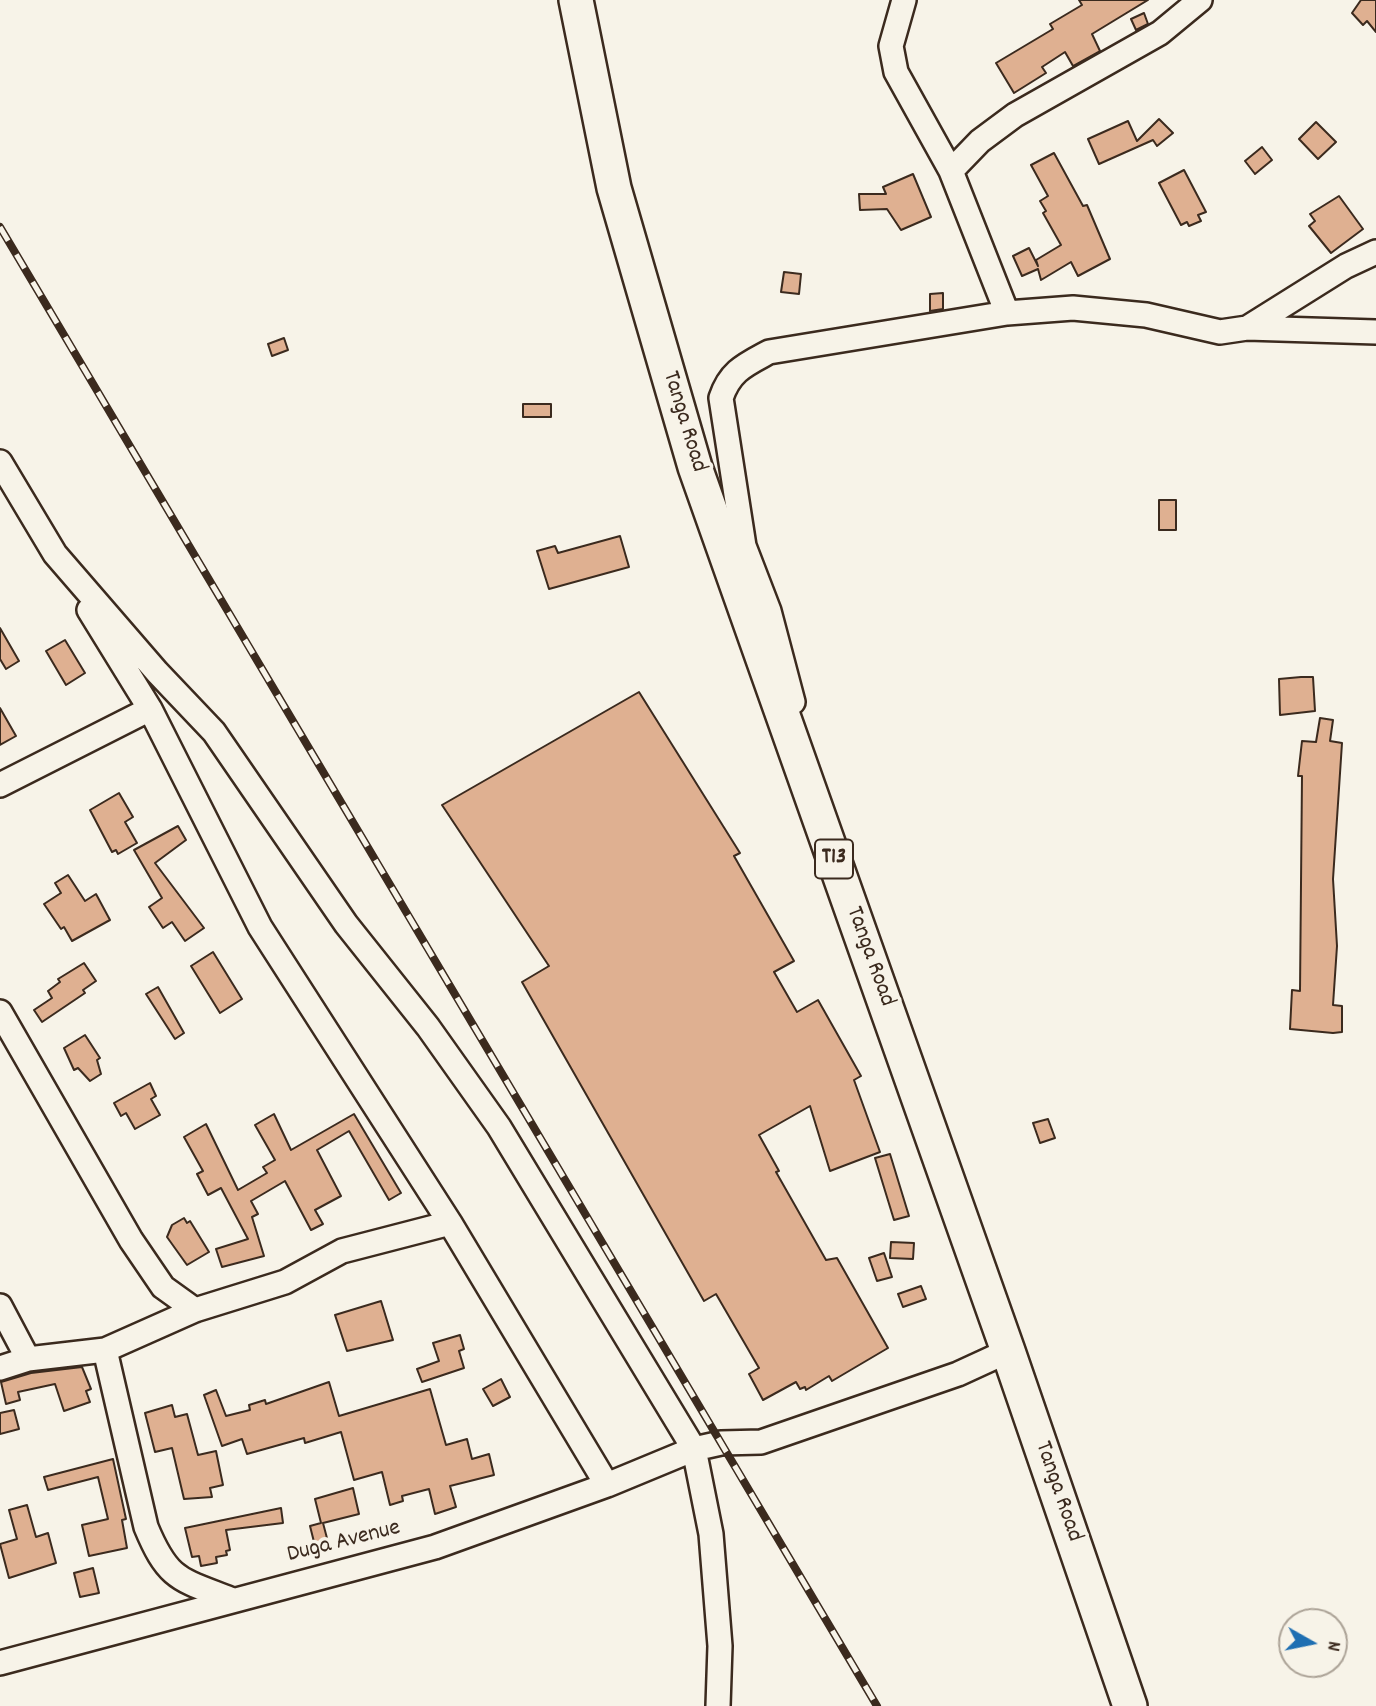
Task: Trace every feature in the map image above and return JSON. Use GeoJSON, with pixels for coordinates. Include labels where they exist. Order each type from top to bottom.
{"type":"FeatureCollection","features":[{"type":"Feature","properties":{"kind":"highway","name":"Tanga Road"},"geometry":{"type":"LineString","coordinates":[[576,0],[614,188],[695,467],[1009,1351],[1130,1706]]}},
{"type":"Feature","properties":{"kind":"street"},"geometry":{"type":"LineString","coordinates":[[904,0],[891,46],[896,72],[951,171],[1007,313]]}},
{"type":"Feature","properties":{"kind":"street"},"geometry":{"type":"LineString","coordinates":[[951,171],[980,141],[1014,115],[1160,33],[1200,0]]}},
{"type":"Feature","properties":{"kind":"street"},"geometry":{"type":"LineString","coordinates":[[1247,328],[1346,266],[1376,252]]}},
{"type":"Feature","properties":{"kind":"street"},"geometry":{"type":"LineString","coordinates":[[811,794],[799,722],[769,611],[744,546],[721,398],[727,380],[769,352],[965,323],[1007,313],[1073,308],[1146,315],[1220,332],[1247,328],[1376,331]]}},
{"type":"Feature","properties":{"kind":"street"},"geometry":{"type":"LineString","coordinates":[[0,462],[150,709],[260,926],[450,1223],[607,1485]]}},
{"type":"Feature","properties":{"kind":"street"},"geometry":{"type":"LineString","coordinates":[[55,554],[157,672],[214,732],[346,924],[428,1027],[499,1127],[694,1449],[711,1534],[720,1646],[718,1706]]}},
{"type":"Feature","properties":{"kind":"street"},"geometry":{"type":"LineString","coordinates":[[0,785],[150,709]]}},
{"type":"Feature","properties":{"kind":"street"},"geometry":{"type":"LineString","coordinates":[[0,1012],[131,1240],[163,1287],[195,1310]]}},
{"type":"Feature","properties":{"kind":"street"},"geometry":{"type":"LineString","coordinates":[[0,1368],[28,1359],[105,1350],[195,1310],[285,1282],[342,1251],[450,1223]]}},
{"type":"Feature","properties":{"kind":"street"},"geometry":{"type":"LineString","coordinates":[[0,1306],[28,1359]]}},
{"type":"Feature","properties":{"kind":"street"},"geometry":{"type":"LineString","coordinates":[[105,1350],[146,1527],[157,1553],[177,1578],[230,1599]]}},
{"type":"Feature","properties":{"kind":"street","name":"Duga Avenue"},"geometry":{"type":"LineString","coordinates":[[0,1663],[435,1546],[607,1485],[694,1449],[721,1443],[761,1442],[958,1374],[1009,1351]]}},
{"type":"Feature","properties":{"kind":"building"},"geometry":{"type":"Polygon","coordinates":[[[1079,0],[1148,0],[1092,34],[1100,51],[1073,66],[1065,52],[1042,67],[1046,73],[1014,93],[996,63],[1053,29],[1050,24],[1082,5],[1079,0]]]}},
{"type":"Feature","properties":{"kind":"building"},"geometry":{"type":"Polygon","coordinates":[[[1361,0],[1376,0],[1376,32],[1367,21],[1363,25],[1352,13],[1361,0]]]}},
{"type":"Feature","properties":{"kind":"building"},"geometry":{"type":"Polygon","coordinates":[[[1144,13],[1148,24],[1136,30],[1131,19],[1144,13]]]}},
{"type":"Feature","properties":{"kind":"building"},"geometry":{"type":"Polygon","coordinates":[[[1159,119],[1173,133],[1157,146],[1153,140],[1099,164],[1088,139],[1128,121],[1137,141],[1159,119]]]}},
{"type":"Feature","properties":{"kind":"building"},"geometry":{"type":"Polygon","coordinates":[[[1316,122],[1336,142],[1318,159],[1299,139],[1316,122]]]}},
{"type":"Feature","properties":{"kind":"building"},"geometry":{"type":"Polygon","coordinates":[[[1262,147],[1272,160],[1255,174],[1245,161],[1262,147]]]}},
{"type":"Feature","properties":{"kind":"building"},"geometry":{"type":"Polygon","coordinates":[[[1054,153],[1083,206],[1087,205],[1110,259],[1078,276],[1071,262],[1041,280],[1038,269],[1022,276],[1013,256],[1029,248],[1038,266],[1036,260],[1061,245],[1043,213],[1046,211],[1040,201],[1048,196],[1031,165],[1054,153]]]}},
{"type":"Feature","properties":{"kind":"building"},"geometry":{"type":"Polygon","coordinates":[[[1184,170],[1206,212],[1198,215],[1201,221],[1189,226],[1187,222],[1181,225],[1159,183],[1184,170]]]}},
{"type":"Feature","properties":{"kind":"building"},"geometry":{"type":"Polygon","coordinates":[[[913,174],[931,217],[901,230],[887,209],[860,210],[859,194],[886,194],[883,187],[913,174]]]}},
{"type":"Feature","properties":{"kind":"building"},"geometry":{"type":"Polygon","coordinates":[[[1339,196],[1363,229],[1331,253],[1309,226],[1315,221],[1310,214],[1339,196]]]}},
{"type":"Feature","properties":{"kind":"building"},"geometry":{"type":"Polygon","coordinates":[[[784,272],[801,274],[799,294],[781,292],[784,272]]]}},
{"type":"Feature","properties":{"kind":"building"},"geometry":{"type":"Polygon","coordinates":[[[943,293],[943,309],[930,311],[930,294],[943,293]]]}},
{"type":"Feature","properties":{"kind":"building"},"geometry":{"type":"Polygon","coordinates":[[[284,338],[288,350],[272,356],[268,344],[284,338]]]}},
{"type":"Feature","properties":{"kind":"building"},"geometry":{"type":"Polygon","coordinates":[[[523,404],[551,404],[551,417],[523,417],[523,404]]]}},
{"type":"Feature","properties":{"kind":"building"},"geometry":{"type":"Polygon","coordinates":[[[1159,500],[1176,500],[1176,530],[1159,530],[1159,500]]]}},
{"type":"Feature","properties":{"kind":"building"},"geometry":{"type":"Polygon","coordinates":[[[620,536],[629,567],[549,589],[537,551],[555,546],[558,553],[620,536]]]}},
{"type":"Feature","properties":{"kind":"building"},"geometry":{"type":"Polygon","coordinates":[[[0,628],[19,661],[6,669],[0,659],[0,628]]]}},
{"type":"Feature","properties":{"kind":"building"},"geometry":{"type":"Polygon","coordinates":[[[65,640],[85,673],[66,685],[46,651],[65,640]]]}},
{"type":"Feature","properties":{"kind":"building"},"geometry":{"type":"Polygon","coordinates":[[[1313,677],[1315,711],[1280,715],[1279,679],[1313,677]]]}},
{"type":"Feature","properties":{"kind":"building"},"geometry":{"type":"Polygon","coordinates":[[[639,692],[740,853],[734,856],[794,961],[774,972],[797,1012],[818,1000],[861,1076],[854,1080],[880,1152],[830,1171],[810,1106],[759,1135],[779,1171],[776,1172],[826,1260],[837,1258],[888,1348],[832,1381],[829,1376],[806,1390],[805,1387],[800,1389],[796,1382],[763,1400],[749,1374],[759,1368],[716,1294],[704,1301],[522,982],[549,966],[442,805],[639,692]]]}},
{"type":"Feature","properties":{"kind":"building"},"geometry":{"type":"Polygon","coordinates":[[[0,708],[16,736],[0,745],[0,708]]]}},
{"type":"Feature","properties":{"kind":"building"},"geometry":{"type":"Polygon","coordinates":[[[1320,718],[1333,720],[1330,741],[1342,743],[1333,879],[1337,946],[1333,1005],[1342,1006],[1342,1032],[1333,1033],[1290,1029],[1292,990],[1300,991],[1302,776],[1298,776],[1302,741],[1316,742],[1320,718]]]}},
{"type":"Feature","properties":{"kind":"building"},"geometry":{"type":"Polygon","coordinates":[[[119,793],[133,817],[125,822],[137,843],[118,854],[116,850],[112,852],[90,810],[119,793]]]}},
{"type":"Feature","properties":{"kind":"building"},"geometry":{"type":"Polygon","coordinates":[[[178,826],[186,840],[155,863],[204,928],[185,941],[172,922],[163,928],[149,907],[162,898],[134,850],[178,826]]]}},
{"type":"Feature","properties":{"kind":"building"},"geometry":{"type":"Polygon","coordinates":[[[68,875],[85,901],[96,894],[110,920],[72,941],[44,904],[61,893],[55,883],[68,875]]]}},
{"type":"Feature","properties":{"kind":"building"},"geometry":{"type":"Polygon","coordinates":[[[213,952],[242,999],[220,1013],[191,966],[213,952]]]}},
{"type":"Feature","properties":{"kind":"building"},"geometry":{"type":"Polygon","coordinates":[[[84,963],[96,981],[83,990],[85,993],[42,1022],[34,1010],[52,998],[48,991],[60,982],[58,979],[84,963]]]}},
{"type":"Feature","properties":{"kind":"building"},"geometry":{"type":"Polygon","coordinates":[[[158,987],[184,1033],[175,1039],[146,994],[158,987]]]}},
{"type":"Feature","properties":{"kind":"building"},"geometry":{"type":"Polygon","coordinates":[[[85,1035],[100,1058],[97,1060],[101,1074],[90,1081],[78,1068],[74,1070],[64,1048],[85,1035]]]}},
{"type":"Feature","properties":{"kind":"building"},"geometry":{"type":"Polygon","coordinates":[[[150,1083],[156,1096],[151,1099],[160,1115],[135,1129],[126,1113],[121,1116],[114,1103],[150,1083]]]}},
{"type":"Feature","properties":{"kind":"building"},"geometry":{"type":"Polygon","coordinates":[[[274,1114],[291,1150],[354,1114],[401,1193],[389,1200],[349,1131],[317,1150],[341,1196],[315,1210],[323,1224],[311,1230],[285,1181],[251,1201],[258,1214],[252,1217],[264,1256],[222,1267],[216,1249],[248,1239],[221,1188],[208,1195],[197,1174],[203,1171],[184,1137],[206,1124],[238,1190],[267,1173],[263,1167],[275,1160],[255,1125],[274,1114]]]}},
{"type":"Feature","properties":{"kind":"building"},"geometry":{"type":"Polygon","coordinates":[[[1048,1119],[1055,1138],[1040,1143],[1033,1123],[1048,1119]]]}},
{"type":"Feature","properties":{"kind":"building"},"geometry":{"type":"Polygon","coordinates":[[[890,1154],[909,1216],[894,1220],[875,1158],[890,1154]]]}},
{"type":"Feature","properties":{"kind":"building"},"geometry":{"type":"Polygon","coordinates":[[[184,1218],[187,1223],[190,1221],[209,1252],[187,1265],[167,1237],[172,1225],[184,1218]]]}},
{"type":"Feature","properties":{"kind":"building"},"geometry":{"type":"Polygon","coordinates":[[[891,1242],[914,1243],[913,1259],[890,1258],[891,1242]]]}},
{"type":"Feature","properties":{"kind":"building"},"geometry":{"type":"Polygon","coordinates":[[[884,1253],[892,1277],[877,1281],[869,1258],[884,1253]]]}},
{"type":"Feature","properties":{"kind":"building"},"geometry":{"type":"Polygon","coordinates":[[[921,1286],[926,1299],[903,1307],[898,1294],[921,1286]]]}},
{"type":"Feature","properties":{"kind":"building"},"geometry":{"type":"Polygon","coordinates":[[[381,1301],[393,1340],[347,1351],[335,1315],[381,1301]]]}},
{"type":"Feature","properties":{"kind":"building"},"geometry":{"type":"Polygon","coordinates":[[[460,1335],[464,1349],[459,1351],[464,1368],[422,1382],[417,1369],[439,1361],[433,1343],[460,1335]]]}},
{"type":"Feature","properties":{"kind":"building"},"geometry":{"type":"Polygon","coordinates":[[[82,1367],[91,1389],[86,1391],[90,1402],[64,1411],[55,1384],[18,1392],[20,1400],[6,1404],[1,1382],[31,1373],[82,1367]]]}},
{"type":"Feature","properties":{"kind":"building"},"geometry":{"type":"Polygon","coordinates":[[[501,1379],[510,1397],[493,1406],[483,1389],[501,1379]]]}},
{"type":"Feature","properties":{"kind":"building"},"geometry":{"type":"Polygon","coordinates":[[[329,1382],[339,1416],[430,1389],[446,1445],[467,1439],[472,1459],[489,1454],[494,1475],[450,1486],[456,1507],[435,1514],[429,1489],[402,1496],[403,1501],[390,1505],[382,1472],[354,1480],[341,1432],[305,1443],[304,1438],[247,1454],[242,1439],[222,1446],[204,1395],[216,1390],[226,1416],[250,1410],[249,1405],[265,1400],[266,1404],[329,1382]]]}},
{"type":"Feature","properties":{"kind":"building"},"geometry":{"type":"Polygon","coordinates":[[[172,1405],[175,1417],[187,1414],[198,1455],[216,1451],[223,1485],[210,1488],[212,1497],[184,1499],[172,1448],[155,1452],[145,1413],[172,1405]]]}},
{"type":"Feature","properties":{"kind":"building"},"geometry":{"type":"Polygon","coordinates":[[[14,1410],[19,1429],[0,1434],[0,1413],[14,1410]]]}},
{"type":"Feature","properties":{"kind":"building"},"geometry":{"type":"Polygon","coordinates":[[[113,1459],[126,1519],[122,1520],[127,1548],[89,1556],[82,1525],[108,1519],[98,1477],[48,1490],[44,1477],[113,1459]]]}},
{"type":"Feature","properties":{"kind":"building"},"geometry":{"type":"Polygon","coordinates":[[[353,1488],[359,1514],[323,1523],[328,1542],[315,1546],[310,1526],[321,1523],[315,1499],[353,1488]]]}},
{"type":"Feature","properties":{"kind":"building"},"geometry":{"type":"Polygon","coordinates":[[[27,1505],[36,1537],[48,1533],[56,1563],[9,1578],[0,1544],[17,1539],[9,1510],[27,1505]]]}},
{"type":"Feature","properties":{"kind":"building"},"geometry":{"type":"Polygon","coordinates":[[[281,1508],[283,1523],[226,1530],[230,1550],[226,1551],[227,1555],[216,1557],[217,1563],[201,1566],[199,1556],[192,1557],[185,1528],[281,1508]]]}},
{"type":"Feature","properties":{"kind":"building"},"geometry":{"type":"Polygon","coordinates":[[[93,1568],[99,1593],[80,1597],[74,1573],[93,1568]]]}},
{"type":"Feature","properties":{"kind":"railway"},"geometry":{"type":"LineString","coordinates":[[0,227],[877,1706]]}}]}
